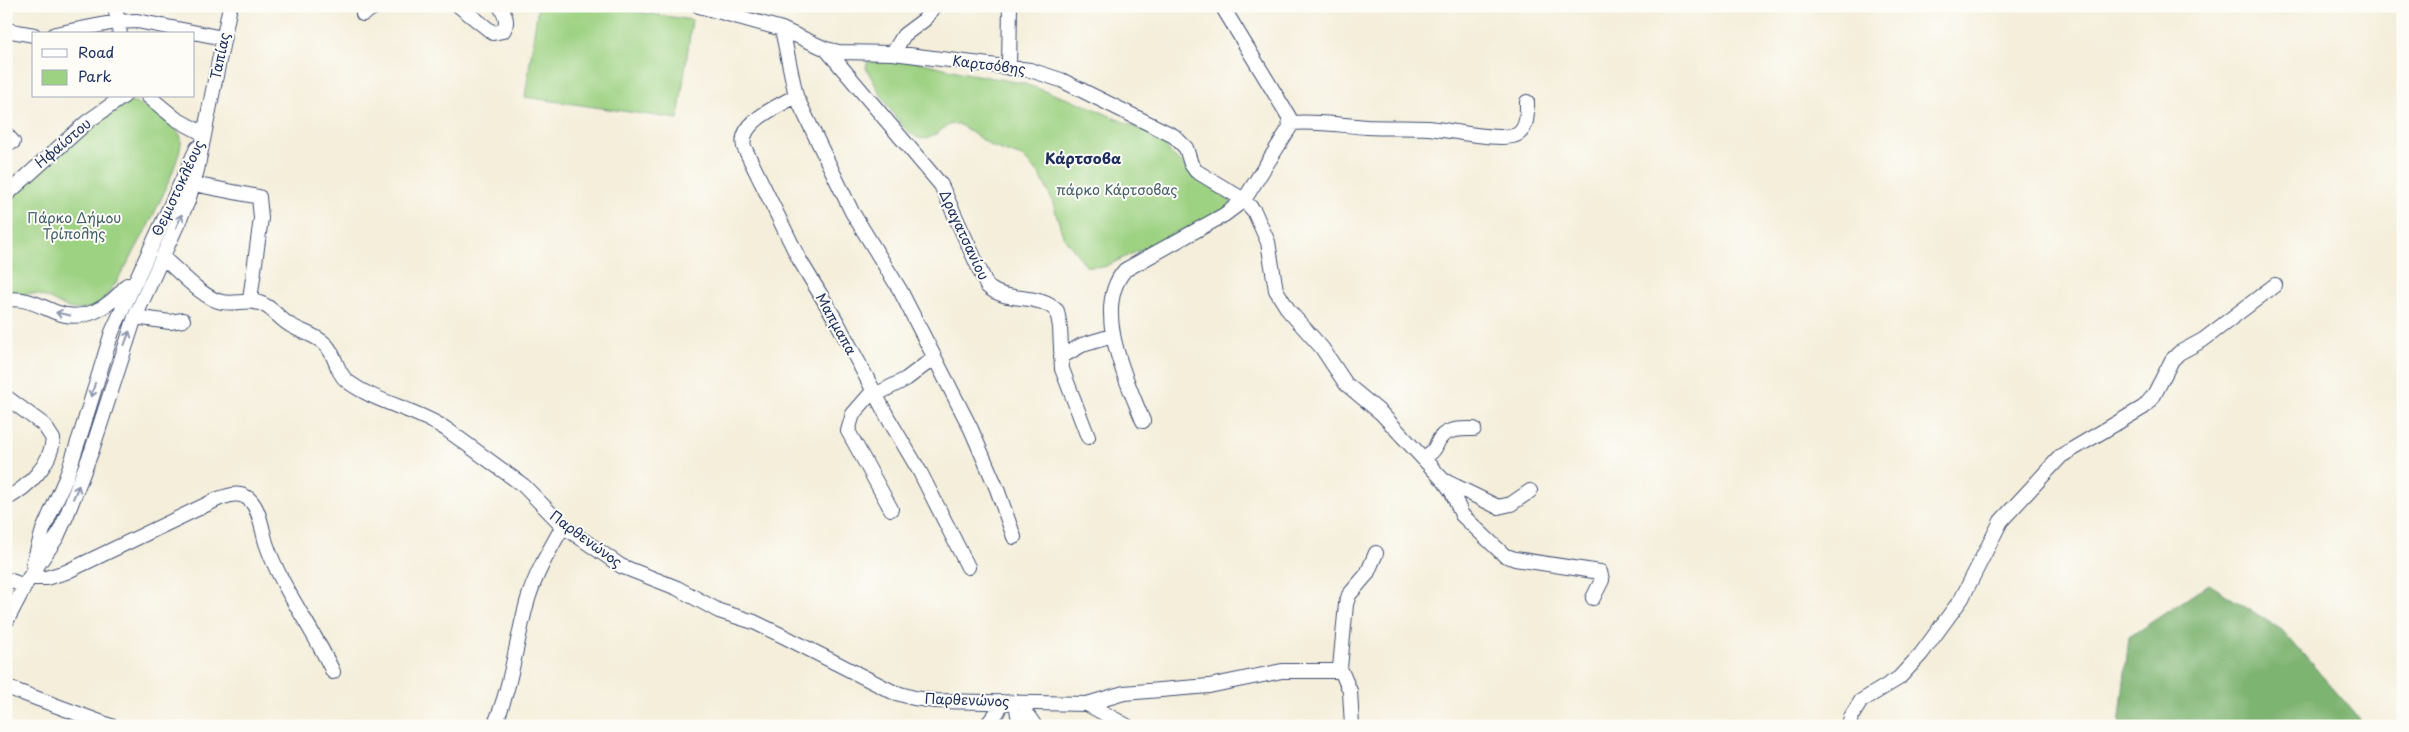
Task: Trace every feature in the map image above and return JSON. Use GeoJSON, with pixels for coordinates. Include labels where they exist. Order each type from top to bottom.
{"type":"FeatureCollection","features":[{"type":"Feature","properties":{"kind":"street"},"geometry":{"type":"LineString","coordinates":[[115,6],[118,28]]}},
{"type":"Feature","properties":{"kind":"street","name":"Ταπίας"},"geometry":{"type":"LineString","coordinates":[[204,134],[230,6]]}},
{"type":"Feature","properties":{"kind":"street"},"geometry":{"type":"LineString","coordinates":[[363,14],[376,6]]}},
{"type":"Feature","properties":{"kind":"street"},"geometry":{"type":"LineString","coordinates":[[460,6],[493,33],[503,31],[506,27],[506,16],[500,6]]}},
{"type":"Feature","properties":{"kind":"street","name":"Καρτσόβης"},"geometry":{"type":"LineString","coordinates":[[699,6],[717,9],[782,29],[826,49],[838,52],[893,53],[1030,70],[1061,80],[1174,136],[1186,148],[1191,164],[1196,171],[1244,200]]}},
{"type":"Feature","properties":{"kind":"street"},"geometry":{"type":"LineString","coordinates":[[739,17],[750,6]]}},
{"type":"Feature","properties":{"kind":"street"},"geometry":{"type":"LineString","coordinates":[[893,53],[904,35],[924,20],[934,6]]}},
{"type":"Feature","properties":{"kind":"street"},"geometry":{"type":"LineString","coordinates":[[1009,68],[1010,6]]}},
{"type":"Feature","properties":{"kind":"street"},"geometry":{"type":"LineString","coordinates":[[1143,421],[1126,379],[1112,336],[1112,304],[1117,282],[1125,270],[1224,215],[1244,200],[1288,132],[1291,123],[1222,6]]}},
{"type":"Feature","properties":{"kind":"street"},"geometry":{"type":"LineString","coordinates":[[76,32],[152,23],[195,32]]}},
{"type":"Feature","properties":{"kind":"street"},"geometry":{"type":"LineString","coordinates":[[782,29],[796,96],[852,212],[900,290],[971,429],[997,489],[1014,536]]}},
{"type":"Feature","properties":{"kind":"street"},"geometry":{"type":"LineString","coordinates":[[6,30],[32,35]]}},
{"type":"Feature","properties":{"kind":"street"},"geometry":{"type":"LineString","coordinates":[[195,32],[223,38]]}},
{"type":"Feature","properties":{"kind":"street","name":"Δραγατσανίου"},"geometry":{"type":"LineString","coordinates":[[826,49],[941,185],[987,286],[1001,295],[1045,303],[1057,311],[1060,327],[1061,357],[1069,391],[1088,437]]}},
{"type":"Feature","properties":{"kind":"street","name":"Μαπμαπα"},"geometry":{"type":"LineString","coordinates":[[796,96],[751,125],[743,138],[744,146],[799,259],[837,322],[874,393],[920,472],[968,567]]}},
{"type":"Feature","properties":{"kind":"street","name":"Ηφαίστου"},"geometry":{"type":"LineString","coordinates":[[6,195],[87,122],[121,98]]}},
{"type":"Feature","properties":{"kind":"street"},"geometry":{"type":"LineString","coordinates":[[150,98],[176,119],[204,134]]}},
{"type":"Feature","properties":{"kind":"street"},"geometry":{"type":"LineString","coordinates":[[1291,123],[1327,122],[1365,127],[1427,128],[1489,136],[1511,136],[1520,132],[1523,128],[1527,102]]}},
{"type":"Feature","properties":{"kind":"street","name":"Θεμιστοκλέους"},"geometry":{"type":"LineString","coordinates":[[6,622],[27,582],[57,537],[80,484],[135,317],[180,220],[193,184],[204,134]]}},
{"type":"Feature","properties":{"kind":"street","name":"Θεμιστοκλέους"},"geometry":{"type":"LineString","coordinates":[[27,582],[43,530],[66,478],[112,332],[142,263],[204,134]]}},
{"type":"Feature","properties":{"kind":"street"},"geometry":{"type":"LineString","coordinates":[[162,257],[216,301],[230,303],[250,300],[261,218],[259,197],[193,184]]}},
{"type":"Feature","properties":{"kind":"street"},"geometry":{"type":"LineString","coordinates":[[1244,200],[1254,211],[1264,231],[1273,263],[1276,290],[1289,311],[1322,348],[1346,384],[1376,408],[1423,458],[1452,492],[1462,515],[1504,555],[1522,561],[1600,572],[1602,580],[1593,598]]}},
{"type":"Feature","properties":{"kind":"street"},"geometry":{"type":"LineString","coordinates":[[6,300],[20,299],[63,314],[86,315],[96,312],[114,300],[129,283],[142,263]]}},
{"type":"Feature","properties":{"kind":"street"},"geometry":{"type":"LineString","coordinates":[[1849,726],[1851,717],[1861,701],[1899,678],[1921,654],[1962,598],[2001,521],[2052,464],[2061,456],[2144,407],[2154,395],[2172,360],[2179,353],[2209,336],[2275,285]]}},
{"type":"Feature","properties":{"kind":"street","name":"Παρθενώνος"},"geometry":{"type":"LineString","coordinates":[[250,300],[266,306],[290,325],[325,344],[342,375],[349,383],[397,407],[432,420],[446,429],[524,486],[563,526],[625,568],[677,588],[719,611],[754,622],[893,692],[927,700],[1086,704],[1126,726]]}},
{"type":"Feature","properties":{"kind":"street"},"geometry":{"type":"LineString","coordinates":[[135,317],[170,322],[183,320]]}},
{"type":"Feature","properties":{"kind":"street"},"geometry":{"type":"LineString","coordinates":[[1061,357],[1082,345],[1112,336]]}},
{"type":"Feature","properties":{"kind":"street"},"geometry":{"type":"LineString","coordinates":[[891,509],[848,431],[853,414],[874,393],[900,383],[934,358]]}},
{"type":"Feature","properties":{"kind":"street"},"geometry":{"type":"LineString","coordinates":[[6,397],[44,425],[53,437],[51,452],[34,478],[20,491],[6,498]]}},
{"type":"Feature","properties":{"kind":"street"},"geometry":{"type":"LineString","coordinates":[[1423,458],[1436,450],[1441,437],[1448,432],[1474,429]]}},
{"type":"Feature","properties":{"kind":"street"},"geometry":{"type":"LineString","coordinates":[[1444,481],[1498,507],[1511,504],[1530,491]]}},
{"type":"Feature","properties":{"kind":"street"},"geometry":{"type":"LineString","coordinates":[[6,579],[27,582],[66,572],[218,498],[230,494],[245,496],[252,502],[269,552],[321,646],[333,672]]}},
{"type":"Feature","properties":{"kind":"street"},"geometry":{"type":"LineString","coordinates":[[494,726],[505,695],[528,597],[536,577],[563,526]]}},
{"type":"Feature","properties":{"kind":"street"},"geometry":{"type":"LineString","coordinates":[[1352,726],[1350,691],[1340,671],[1348,599],[1367,574],[1376,553]]}},
{"type":"Feature","properties":{"kind":"street"},"geometry":{"type":"LineString","coordinates":[[1086,704],[1124,693],[1209,686],[1282,671],[1340,671]]}},
{"type":"Feature","properties":{"kind":"street"},"geometry":{"type":"LineString","coordinates":[[6,688],[111,726]]}},
{"type":"Feature","properties":{"kind":"street"},"geometry":{"type":"LineString","coordinates":[[986,726],[995,715],[1001,702]]}},
{"type":"Feature","properties":{"kind":"street"},"geometry":{"type":"LineString","coordinates":[[1016,702],[1018,715],[1028,716],[1035,726]]}},
{"type":"Feature","properties":{"kind":"green space"},"geometry":{"type":"Polygon","coordinates":[[[538,6],[599,6],[692,20],[678,119],[525,97],[538,6]]]}},
{"type":"Feature","properties":{"kind":"green space","name":"πάρκο Κάρτσοβας"},"geometry":{"type":"Polygon","coordinates":[[[884,58],[919,62],[965,73],[1022,83],[1088,106],[1144,131],[1165,145],[1169,152],[1185,166],[1232,202],[1223,211],[1104,267],[1086,266],[1063,236],[1052,200],[1040,175],[1022,157],[993,147],[959,124],[946,126],[928,138],[919,138],[910,133],[901,124],[884,100],[866,68],[868,60],[884,58]]]}},
{"type":"Feature","properties":{"kind":"green space","name":"Πάρκο Δήμου Τρίπολης"},"geometry":{"type":"Polygon","coordinates":[[[131,102],[143,106],[160,116],[179,133],[181,138],[179,152],[172,172],[148,226],[107,296],[93,308],[79,310],[72,309],[36,294],[6,297],[6,238],[9,237],[10,200],[44,167],[110,113],[131,102]]]}},
{"type":"Feature","properties":{"kind":"green space"},"geometry":{"type":"Polygon","coordinates":[[[2209,584],[2282,630],[2366,726],[2119,726],[2129,637],[2209,584]]]}},
{"type":"Feature","properties":{"kind":"district","name":"Κάρτσοβα"},"geometry":{"type":"Point","coordinates":[1083,159]}}]}
